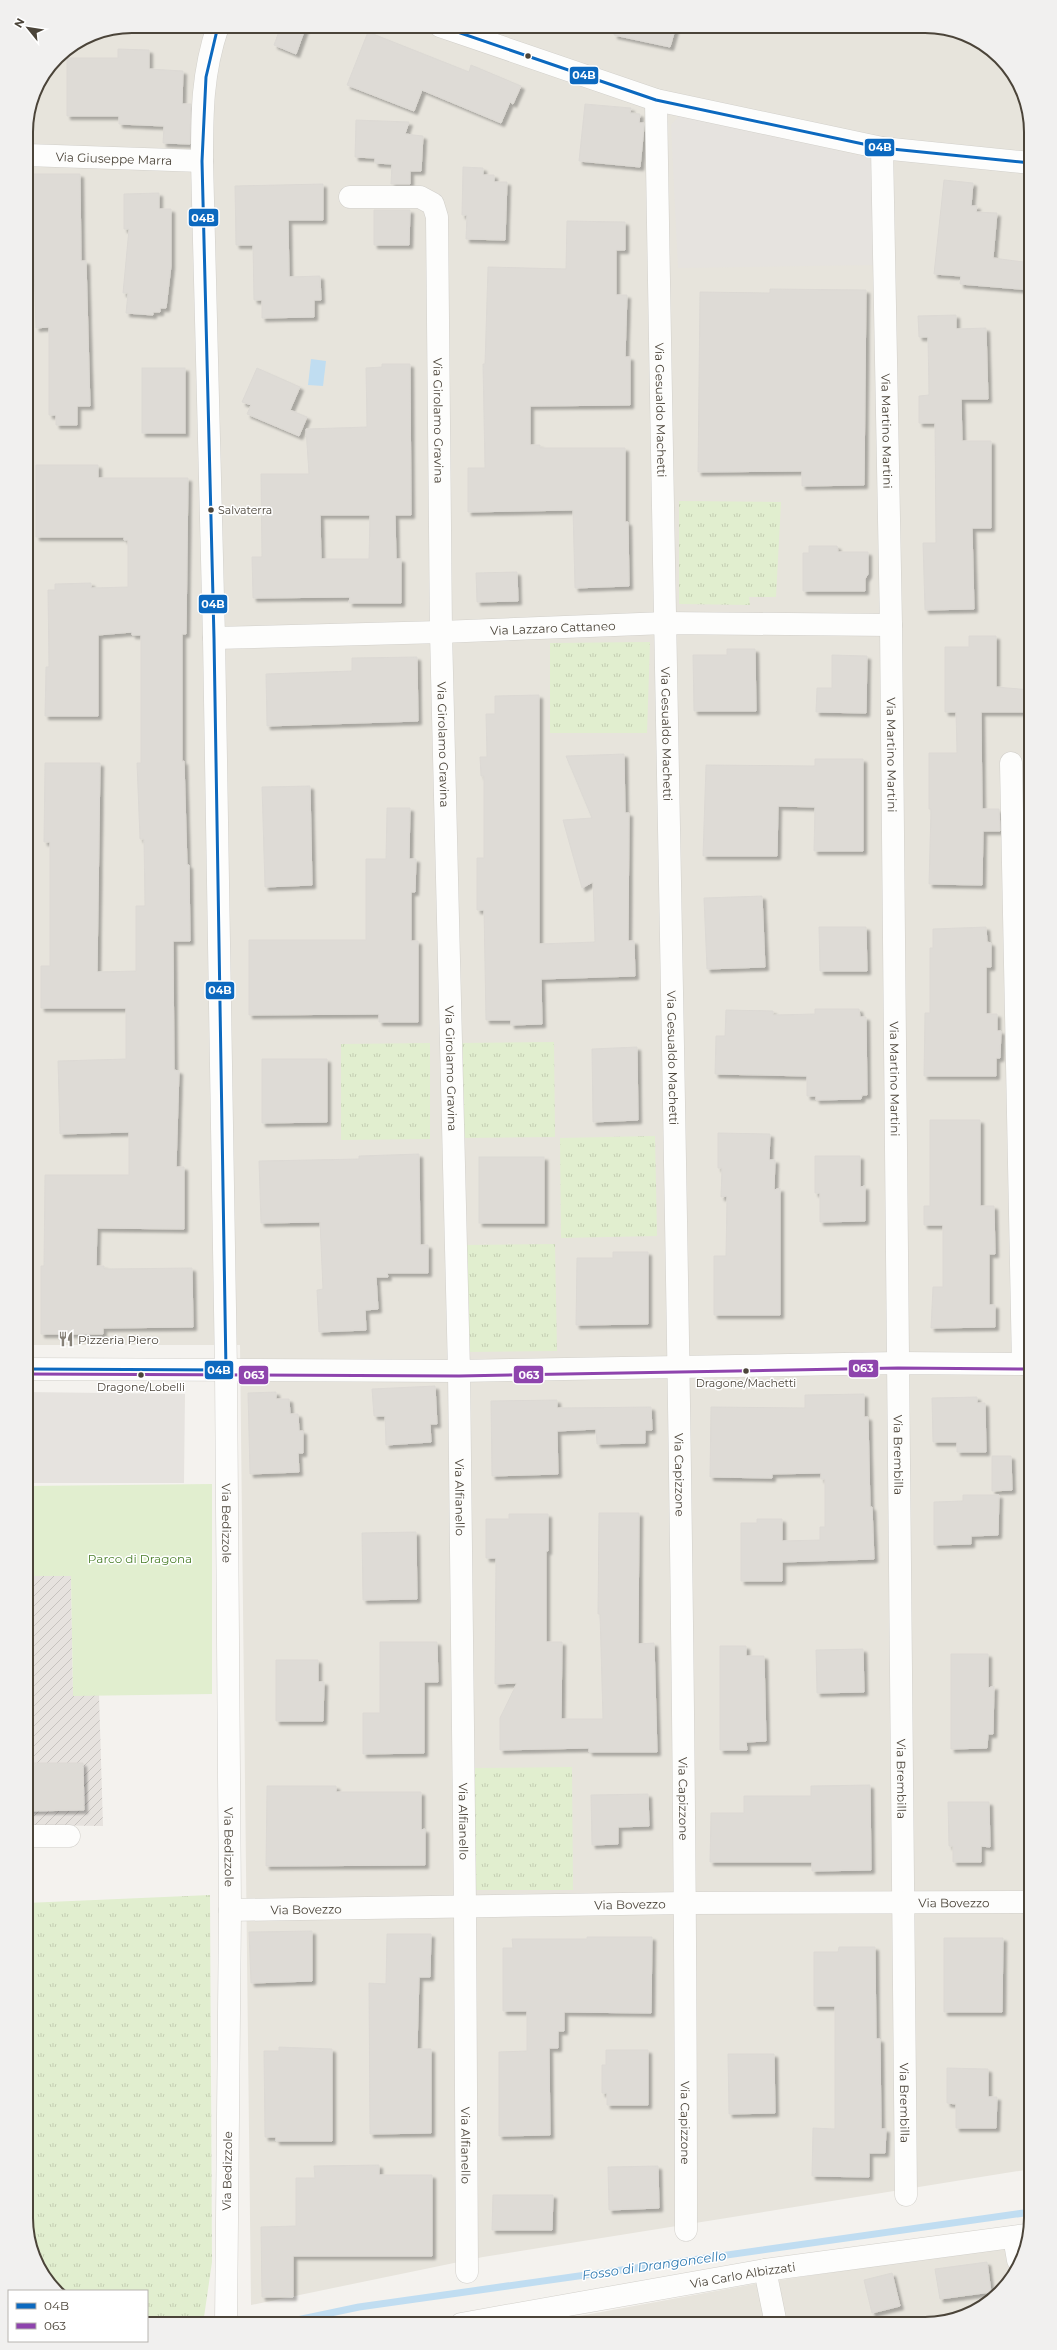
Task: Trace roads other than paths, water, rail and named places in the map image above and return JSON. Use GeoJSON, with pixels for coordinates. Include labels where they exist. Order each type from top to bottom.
{"type":"FeatureCollection","features":[{"type":"Feature","properties":{"kind":"street","name":"Via Bedizzole"},"geometry":{"type":"LineString","coordinates":[[216,33],[209,55],[204,84],[202,161],[214,638],[226,1370],[230,1910],[226,2314]]}},
{"type":"Feature","properties":{"kind":"street"},"geometry":{"type":"LineString","coordinates":[[460,33],[656,100],[882,148],[1024,162]]}},
{"type":"Feature","properties":{"kind":"street","name":"Via Gesualdo Machetti"},"geometry":{"type":"LineString","coordinates":[[656,100],[679,1367]]}},
{"type":"Feature","properties":{"kind":"street","name":"Via Martino Martini"},"geometry":{"type":"LineString","coordinates":[[882,148],[891,626],[898,1362]]}},
{"type":"Feature","properties":{"kind":"street","name":"Via Giuseppe Marra"},"geometry":{"type":"LineString","coordinates":[[33,155],[202,161]]}},
{"type":"Feature","properties":{"kind":"street","name":"Via Girolamo Gravina"},"geometry":{"type":"LineString","coordinates":[[350,196],[420,197],[433,204],[437,210],[441,632],[459,1371]]}},
{"type":"Feature","properties":{"kind":"street","name":"Via Lazzaro Cattaneo"},"geometry":{"type":"LineString","coordinates":[[214,638],[441,632],[665,623],[891,626]]}},
{"type":"Feature","properties":{"kind":"street"},"geometry":{"type":"LineString","coordinates":[[1011,762],[1023,983],[1024,1078]]}},
{"type":"Feature","properties":{"kind":"street"},"geometry":{"type":"LineString","coordinates":[[33,1369],[459,1371],[898,1362],[1024,1364]]}},
{"type":"Feature","properties":{"kind":"street","name":"Via Brembilla"},"geometry":{"type":"LineString","coordinates":[[898,1362],[906,2195]]}},
{"type":"Feature","properties":{"kind":"street","name":"Via Capizzone"},"geometry":{"type":"LineString","coordinates":[[679,1367],[686,1903],[686,2230]]}},
{"type":"Feature","properties":{"kind":"street","name":"Via Alfianello"},"geometry":{"type":"LineString","coordinates":[[459,1371],[466,1906],[467,2272]]}},
{"type":"Feature","properties":{"kind":"street"},"geometry":{"type":"LineString","coordinates":[[33,1836],[69,1836]]}},
{"type":"Feature","properties":{"kind":"street","name":"Via Bovezzo"},"geometry":{"type":"LineString","coordinates":[[230,1910],[686,1903],[1024,1902]]}},
{"type":"Feature","properties":{"kind":"street"},"geometry":{"type":"LineString","coordinates":[[1019,2250],[1020,2236]]}},
{"type":"Feature","properties":{"kind":"street","name":"Via Carlo Albizzati"},"geometry":{"type":"LineString","coordinates":[[523,2317],[765,2270],[1020,2236]]}},
{"type":"Feature","properties":{"kind":"street"},"geometry":{"type":"LineString","coordinates":[[765,2270],[775,2317]]}},
{"type":"Feature","properties":{"kind":"water"},"geometry":{"type":"Polygon","coordinates":[[[311,359],[326,361],[323,386],[308,385],[311,359]]]}},
{"type":"Feature","properties":{"kind":"waterway","name":"Fosso di Drangoncello"},"geometry":{"type":"LineString","coordinates":[[311,2317],[359,2307],[1024,2213]]}},
{"type":"Feature","properties":{"kind":"place","name":"Salvaterra"},"geometry":{"type":"Point","coordinates":[211,510]}},
{"type":"Feature","properties":{"kind":"place","name":"Pizzeria Piero"},"geometry":{"type":"Point","coordinates":[66,1339]}},
{"type":"Feature","properties":{"kind":"place","name":"Dragone/Machetti"},"geometry":{"type":"Point","coordinates":[746,1371]}},
{"type":"Feature","properties":{"kind":"place","name":"Dragone/Lobelli"},"geometry":{"type":"Point","coordinates":[141,1375]}},
{"type":"Feature","properties":{"kind":"park label","name":"Parco di Dragona"},"geometry":{"type":"Point","coordinates":[140,1558]}}]}
